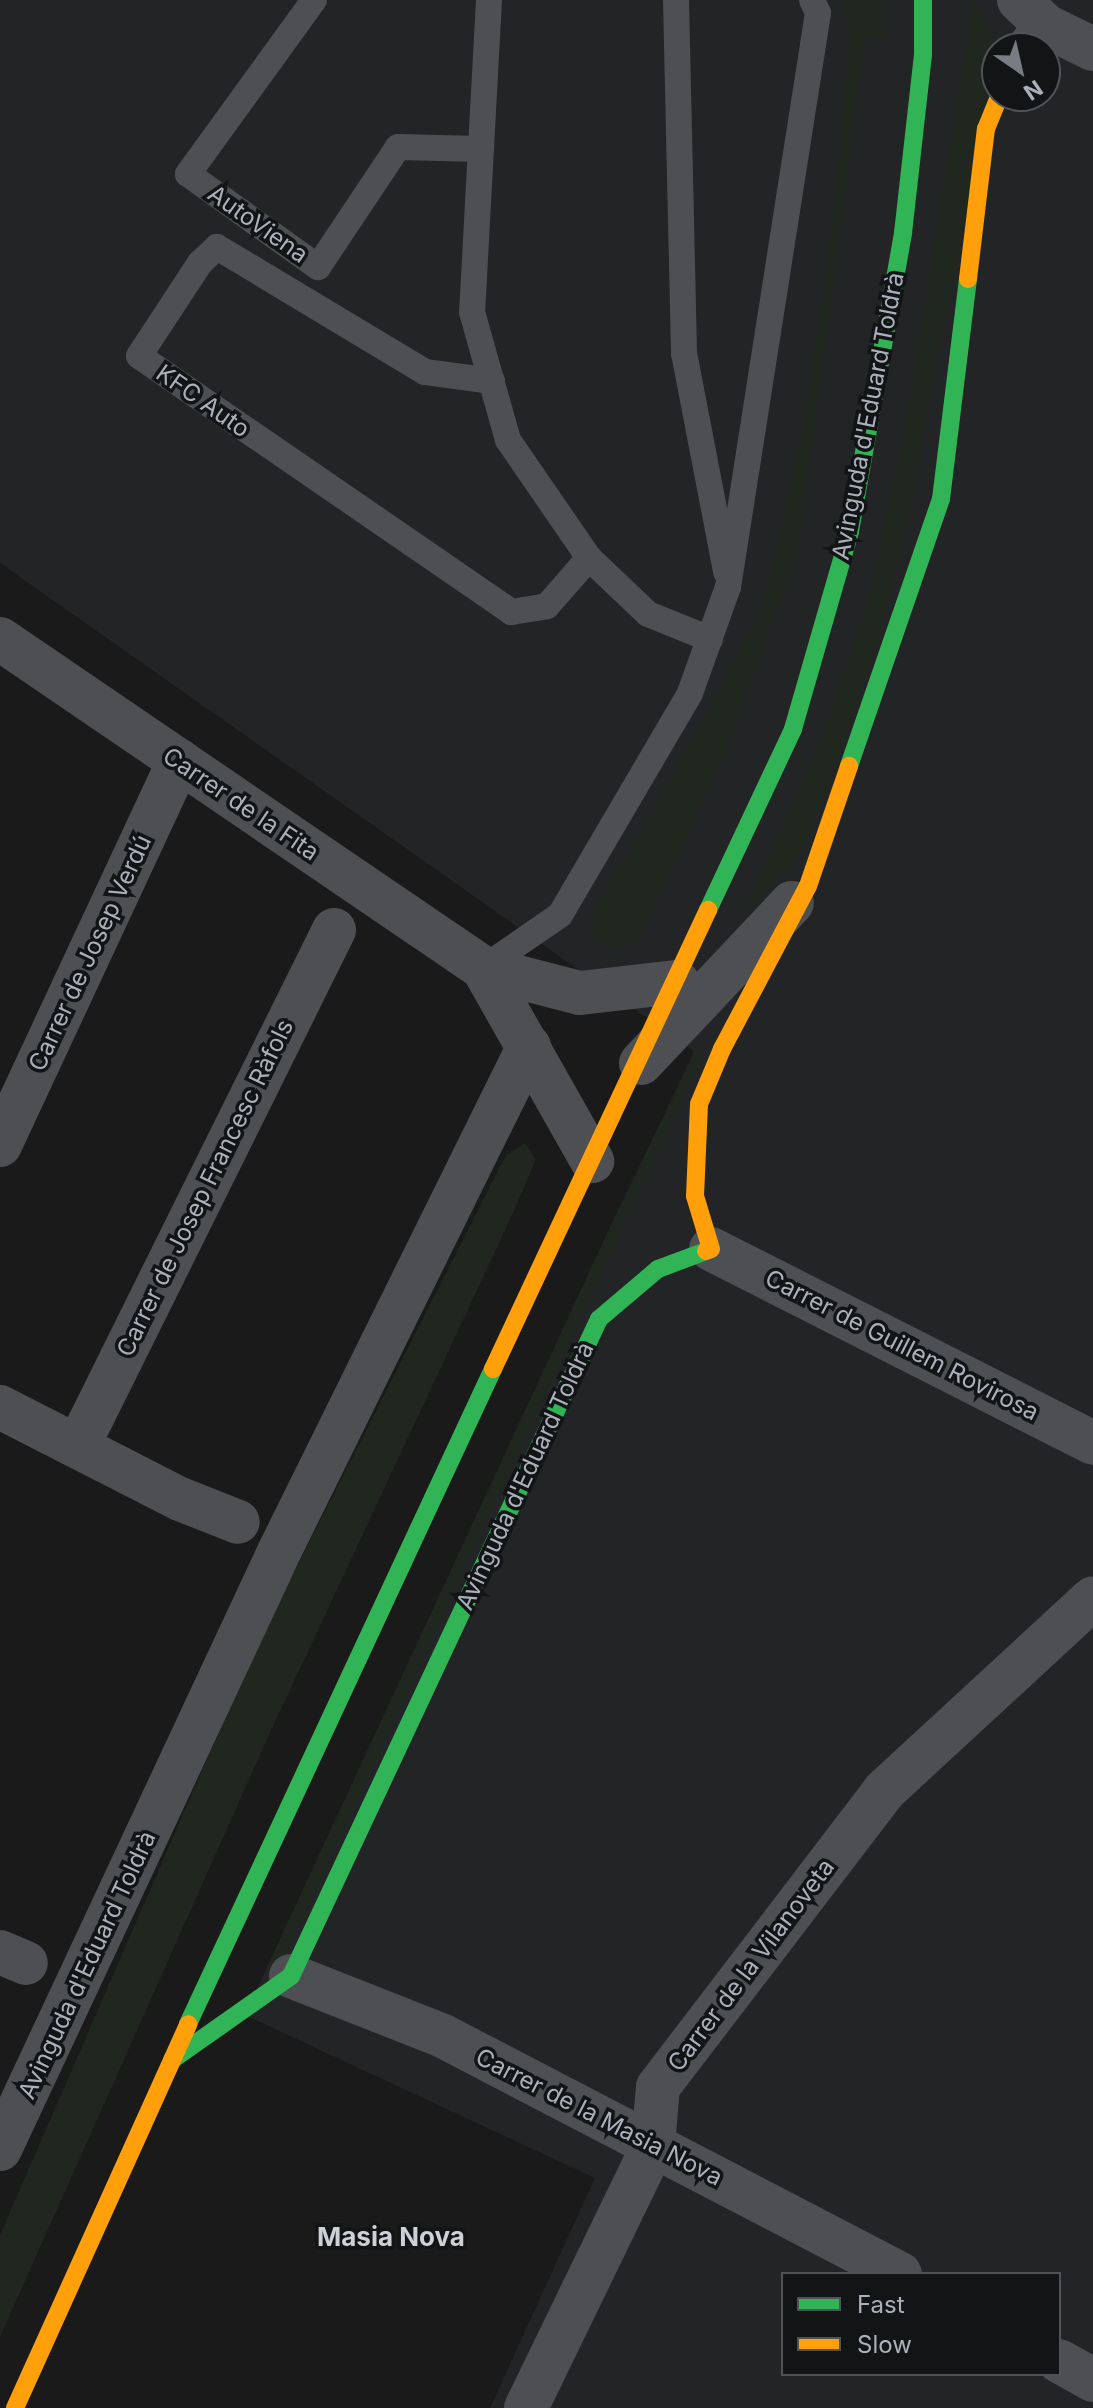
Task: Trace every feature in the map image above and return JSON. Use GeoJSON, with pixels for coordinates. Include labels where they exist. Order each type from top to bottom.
{"type":"FeatureCollection","features":[{"type":"Feature","properties":{"kind":"street"},"geometry":{"type":"LineString","coordinates":[[923,0],[923,55]]}},
{"type":"Feature","properties":{"kind":"street"},"geometry":{"type":"LineString","coordinates":[[923,55],[942,0]]}},
{"type":"Feature","properties":{"kind":"street"},"geometry":{"type":"LineString","coordinates":[[1031,25],[1093,49]]}},
{"type":"Feature","properties":{"kind":"street","name":"Avinguda d'Eduard Toldrà"},"geometry":{"type":"LineString","coordinates":[[15,2408],[170,2062],[793,729],[850,531],[903,233],[923,55]]}},
{"type":"Feature","properties":{"kind":"street","name":"Avinguda d'Eduard Toldrà"},"geometry":{"type":"LineString","coordinates":[[170,2062],[291,1976],[599,1319],[658,1269],[711,1249],[695,1196],[699,1104],[722,1049],[808,886],[941,499],[986,129],[993,112]]}},
{"type":"Feature","properties":{"kind":"street","name":"Carrer de la Fita"},"geometry":{"type":"LineString","coordinates":[[0,639],[483,968],[580,993],[677,982]]}},
{"type":"Feature","properties":{"kind":"street","name":"Carrer de Josep Verdú"},"geometry":{"type":"LineString","coordinates":[[0,1145],[179,761]]}},
{"type":"Feature","properties":{"kind":"street","name":"Avinguda d'Eduard Toldrà"},"geometry":{"type":"LineString","coordinates":[[631,1073],[808,886]]}},
{"type":"Feature","properties":{"kind":"street","name":"Carrer de Josep Francesc Ràfols"},"geometry":{"type":"LineString","coordinates":[[78,1446],[334,930]]}},
{"type":"Feature","properties":{"kind":"street","name":"Carrer de la Fita"},"geometry":{"type":"LineString","coordinates":[[483,968],[592,1161]]}},
{"type":"Feature","properties":{"kind":"street","name":"Avinguda d'Eduard Toldrà"},"geometry":{"type":"LineString","coordinates":[[0,2149],[280,1550],[529,1046]]}},
{"type":"Feature","properties":{"kind":"street","name":"Carrer de Guillem Rovirosa"},"geometry":{"type":"LineString","coordinates":[[711,1249],[1093,1443]]}},
{"type":"Feature","properties":{"kind":"street"},"geometry":{"type":"LineString","coordinates":[[0,1407],[180,1499],[238,1522]]}},
{"type":"Feature","properties":{"kind":"street","name":"Carrer de la Vilanoveta"},"geometry":{"type":"LineString","coordinates":[[526,2408],[653,2146],[658,2087],[884,1791],[1093,1598]]}},
{"type":"Feature","properties":{"kind":"street","name":"Carrer de la Masia Nova"},"geometry":{"type":"LineString","coordinates":[[291,1976],[443,2036],[896,2272]]}},
{"type":"Feature","properties":{"kind":"street"},"geometry":{"type":"LineString","coordinates":[[1061,2362],[1093,2380]]}},
{"type":"Feature","properties":{"kind":"lane","name":"AutoViena"},"geometry":{"type":"LineString","coordinates":[[314,0],[188,174],[318,267],[398,147],[481,149]]}},
{"type":"Feature","properties":{"kind":"lane"},"geometry":{"type":"LineString","coordinates":[[489,0],[472,312],[508,440],[589,558],[648,614],[710,639]]}},
{"type":"Feature","properties":{"kind":"lane"},"geometry":{"type":"LineString","coordinates":[[676,0],[684,353],[728,587]]}},
{"type":"Feature","properties":{"kind":"lane"},"geometry":{"type":"LineString","coordinates":[[483,968],[560,915],[690,693],[728,587],[818,13],[812,0]]}},
{"type":"Feature","properties":{"kind":"lane","name":"KFC Auto"},"geometry":{"type":"LineString","coordinates":[[492,381],[425,372],[217,247],[200,263],[139,356],[511,612],[547,606],[589,558]]}},
{"type":"Feature","properties":{"kind":"shaded area"},"geometry":{"type":"Polygon","coordinates":[[[0,0],[1093,0],[1093,2408],[490,2408],[595,2178],[245,2015],[694,1051],[0,563],[0,0]]]}},
{"type":"Feature","properties":{"kind":"shaded area"},"geometry":{"type":"Polygon","coordinates":[[[842,0],[885,0],[884,40],[866,37],[799,548],[727,749],[637,944],[611,948],[591,936],[594,909],[647,823],[762,610],[803,427],[827,264],[850,39],[842,0]]]}},
{"type":"Feature","properties":{"kind":"shaded area"},"geometry":{"type":"Polygon","coordinates":[[[973,0],[990,32],[981,32],[981,112],[989,112],[941,335],[911,506],[875,654],[805,849],[739,922],[811,763],[865,611],[902,443],[973,0]]]}},
{"type":"Feature","properties":{"kind":"shaded area"},"geometry":{"type":"Polygon","coordinates":[[[705,1050],[280,1967],[267,1967],[610,1227],[694,1053],[705,1050]]]}},
{"type":"Feature","properties":{"kind":"shaded area"},"geometry":{"type":"Polygon","coordinates":[[[525,1143],[536,1159],[514,1211],[268,1737],[0,2337],[0,2235],[204,1766],[283,1594],[506,1155],[525,1143]]]}},
{"type":"Feature","properties":{"kind":"traffic: fast"},"geometry":{"type":"LineString","coordinates":[[708,910],[793,729],[850,531],[903,233],[923,55],[923,0]]}},
{"type":"Feature","properties":{"kind":"traffic: fast"},"geometry":{"type":"LineString","coordinates":[[849,766],[941,499],[968,279]]}},
{"type":"Feature","properties":{"kind":"traffic: fast"},"geometry":{"type":"LineString","coordinates":[[172,2060],[291,1976],[599,1319],[658,1269],[706,1251]]}},
{"type":"Feature","properties":{"kind":"traffic: fast"},"geometry":{"type":"LineString","coordinates":[[188,2024],[493,1369]]}},
{"type":"Feature","properties":{"kind":"traffic: slow"},"geometry":{"type":"LineString","coordinates":[[968,279],[986,129],[993,112]]}},
{"type":"Feature","properties":{"kind":"traffic: slow"},"geometry":{"type":"LineString","coordinates":[[706,1251],[711,1249],[695,1196],[699,1104],[722,1049],[808,886],[849,766]]}},
{"type":"Feature","properties":{"kind":"traffic: slow"},"geometry":{"type":"LineString","coordinates":[[493,1369],[708,910]]}},
{"type":"Feature","properties":{"kind":"traffic: slow"},"geometry":{"type":"LineString","coordinates":[[15,2408],[188,2024]]}},
{"type":"Feature","properties":{"kind":"district","name":"Masia Nova"},"geometry":{"type":"Point","coordinates":[391,2237]}}]}
